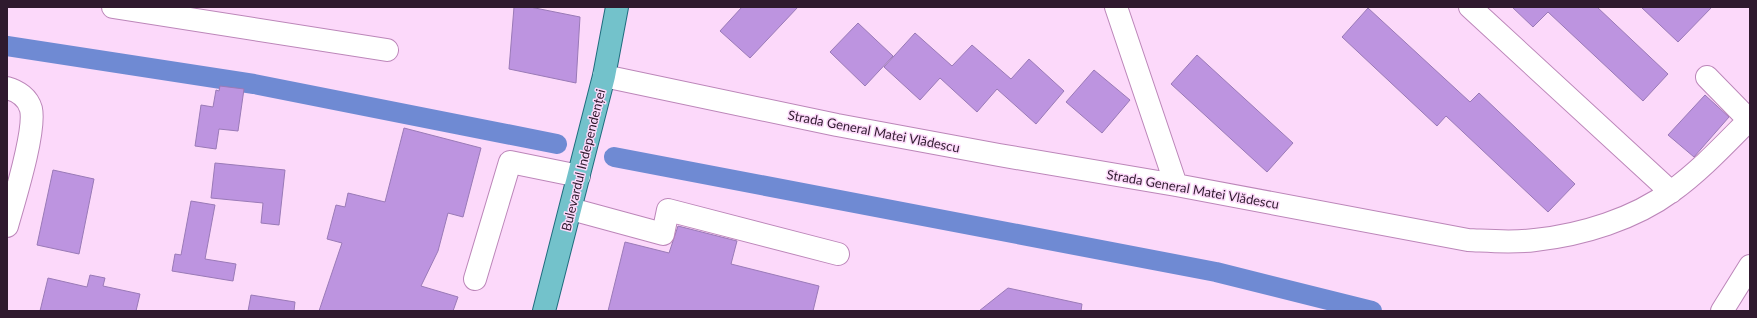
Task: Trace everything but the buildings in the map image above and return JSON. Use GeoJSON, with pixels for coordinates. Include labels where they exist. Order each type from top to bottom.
{"type":"FeatureCollection","features":[{"type":"Feature","properties":{"kind":"main road","name":"Bulevardul Independenței"},"geometry":{"type":"LineString","coordinates":[[544,311],[604,76],[617,7]]}},
{"type":"Feature","properties":{"kind":"street"},"geometry":{"type":"LineString","coordinates":[[113,7],[387,50]]}},
{"type":"Feature","properties":{"kind":"street"},"geometry":{"type":"LineString","coordinates":[[1116,7],[1176,185]]}},
{"type":"Feature","properties":{"kind":"street"},"geometry":{"type":"LineString","coordinates":[[1470,7],[1671,192]]}},
{"type":"Feature","properties":{"kind":"street","name":"Strada General Matei Vlădescu"},"geometry":{"type":"LineString","coordinates":[[604,76],[844,126],[999,155],[1176,185],[1468,240],[1535,240],[1596,227],[1641,210],[1671,192],[1694,173],[1750,119]]}},
{"type":"Feature","properties":{"kind":"street"},"geometry":{"type":"LineString","coordinates":[[1707,77],[1750,119]]}},
{"type":"Feature","properties":{"kind":"street"},"geometry":{"type":"LineString","coordinates":[[7,88],[24,97],[31,108],[32,119],[26,150],[7,226]]}},
{"type":"Feature","properties":{"kind":"street"},"geometry":{"type":"LineString","coordinates":[[475,279],[510,162],[579,176]]}},
{"type":"Feature","properties":{"kind":"street"},"geometry":{"type":"LineString","coordinates":[[571,209],[663,234],[668,210],[838,254]]}},
{"type":"Feature","properties":{"kind":"street"},"geometry":{"type":"LineString","coordinates":[[1722,311],[1747,277]]}},
{"type":"Feature","properties":{"kind":"waterway"},"geometry":{"type":"LineString","coordinates":[[7,46],[254,84],[557,144]]}},
{"type":"Feature","properties":{"kind":"waterway"},"geometry":{"type":"LineString","coordinates":[[614,157],[1216,272],[1372,311]]}}]}
